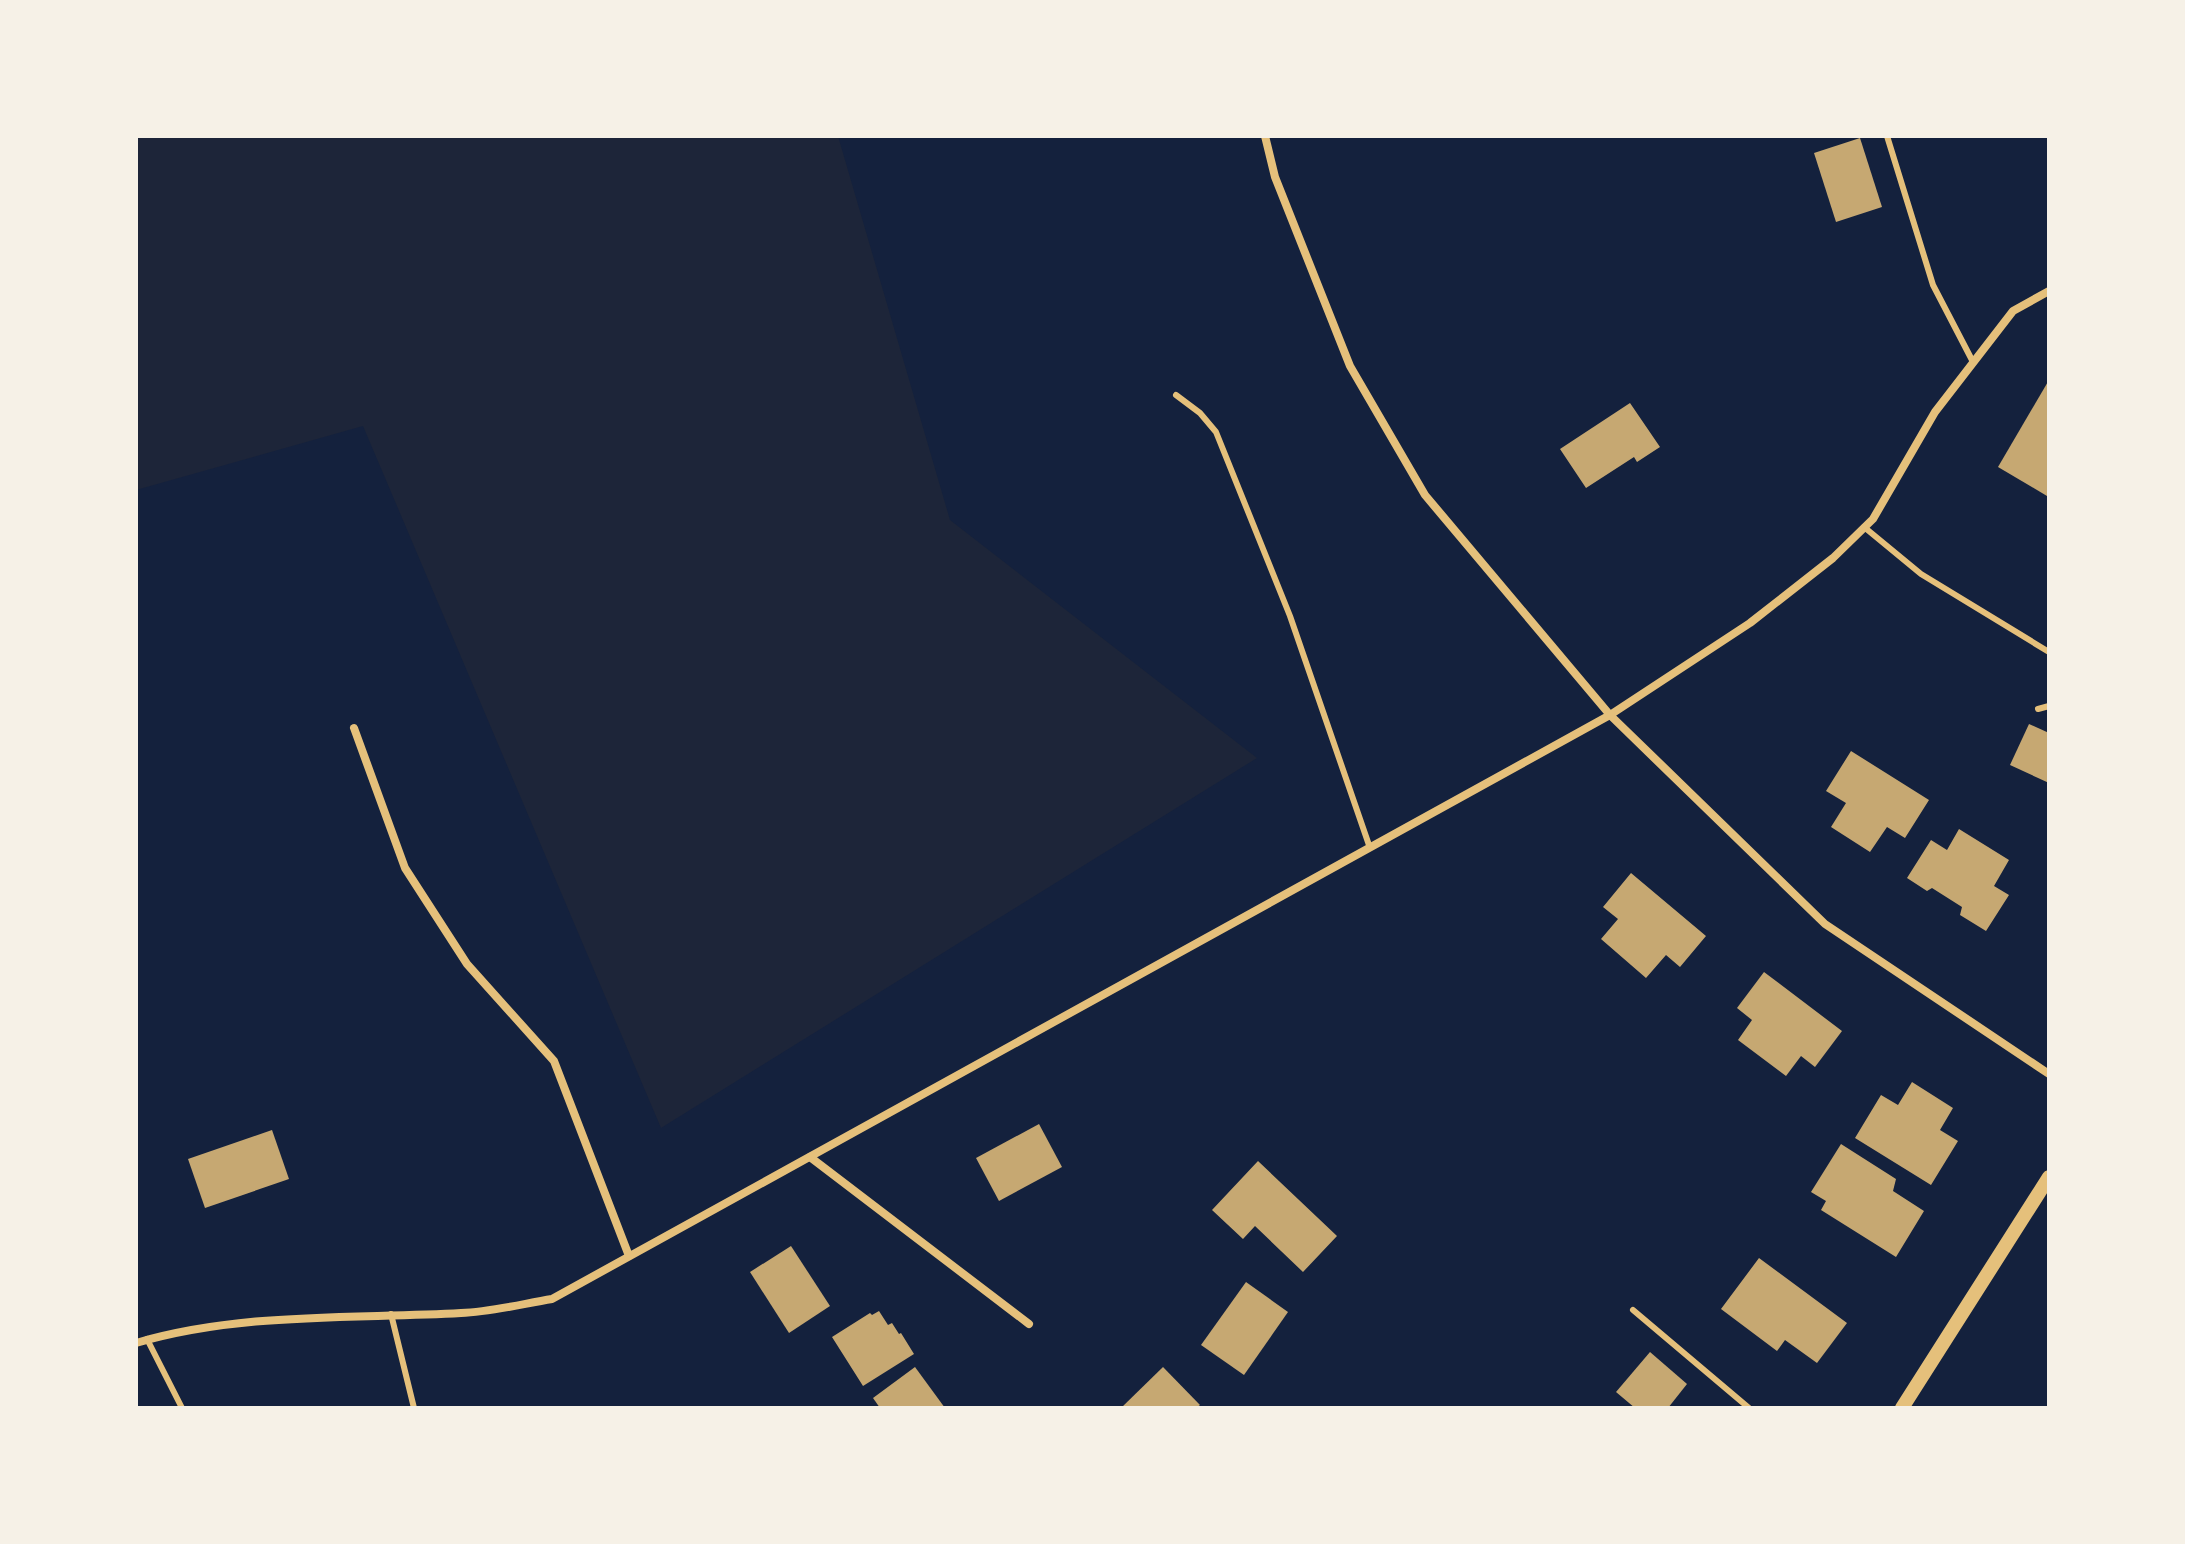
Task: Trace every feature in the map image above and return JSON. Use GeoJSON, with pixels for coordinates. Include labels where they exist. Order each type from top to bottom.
{"type":"FeatureCollection","features":[{"type":"Feature","properties":{"kind":"street"},"geometry":{"type":"LineString","coordinates":[[1265,136],[1275,177],[1350,366],[1425,495],[1610,715],[1825,924],[2049,1074]]}},
{"type":"Feature","properties":{"kind":"street"},"geometry":{"type":"LineString","coordinates":[[136,1343],[180,1330],[391,1314],[463,1313],[552,1299],[1610,715],[1750,623],[1833,558],[1873,519],[1935,412],[1973,362],[2013,311],[2049,291]]}},
{"type":"Feature","properties":{"kind":"street"},"geometry":{"type":"LineString","coordinates":[[354,728],[405,868],[467,964],[554,1061],[629,1256]]}},
{"type":"Feature","properties":{"kind":"street"},"geometry":{"type":"LineString","coordinates":[[810,1157],[1029,1324]]}},
{"type":"Feature","properties":{"kind":"street"},"geometry":{"type":"LineString","coordinates":[[1902,1408],[2049,1177]]}},
{"type":"Feature","properties":{"kind":"lane"},"geometry":{"type":"LineString","coordinates":[[1887,136],[1933,285],[1973,362]]}},
{"type":"Feature","properties":{"kind":"lane"},"geometry":{"type":"LineString","coordinates":[[1176,395],[1200,413],[1216,432],[1290,616],[1370,848]]}},
{"type":"Feature","properties":{"kind":"lane"},"geometry":{"type":"LineString","coordinates":[[1864,527],[1921,574],[2049,652]]}},
{"type":"Feature","properties":{"kind":"lane"},"geometry":{"type":"LineString","coordinates":[[2038,709],[2049,706]]}},
{"type":"Feature","properties":{"kind":"lane"},"geometry":{"type":"LineString","coordinates":[[1633,1310],[1749,1408]]}},
{"type":"Feature","properties":{"kind":"lane"},"geometry":{"type":"LineString","coordinates":[[391,1314],[414,1408]]}},
{"type":"Feature","properties":{"kind":"lane"},"geometry":{"type":"LineString","coordinates":[[147,1339],[182,1408]]}},
{"type":"Feature","properties":{"kind":"shaded area"},"geometry":{"type":"Polygon","coordinates":[[[136,136],[838,136],[950,520],[1257,758],[661,1128],[363,426],[136,490],[136,136]]]}},
{"type":"Feature","properties":{"kind":"building"},"geometry":{"type":"Polygon","coordinates":[[[1860,138],[1882,207],[1836,222],[1814,153],[1860,138]]]}},
{"type":"Feature","properties":{"kind":"building"},"geometry":{"type":"Polygon","coordinates":[[[2049,380],[2049,493],[2047,496],[1998,467],[2049,380]]]}},
{"type":"Feature","properties":{"kind":"building"},"geometry":{"type":"Polygon","coordinates":[[[1630,403],[1660,447],[1637,462],[1634,457],[1586,488],[1560,449],[1630,403]]]}},
{"type":"Feature","properties":{"kind":"building"},"geometry":{"type":"Polygon","coordinates":[[[2029,724],[2049,733],[2049,783],[2010,765],[2029,724]]]}},
{"type":"Feature","properties":{"kind":"building"},"geometry":{"type":"Polygon","coordinates":[[[1851,751],[1929,800],[1905,838],[1887,827],[1870,852],[1831,827],[1846,803],[1826,791],[1851,751]]]}},
{"type":"Feature","properties":{"kind":"building"},"geometry":{"type":"Polygon","coordinates":[[[1959,829],[2009,860],[1994,886],[2009,895],[1986,931],[1960,915],[1962,907],[1932,888],[1927,891],[1907,878],[1931,840],[1947,850],[1959,829]]]}},
{"type":"Feature","properties":{"kind":"building"},"geometry":{"type":"Polygon","coordinates":[[[1631,873],[1706,936],[1680,967],[1666,955],[1646,978],[1601,939],[1618,919],[1603,907],[1631,873]]]}},
{"type":"Feature","properties":{"kind":"building"},"geometry":{"type":"Polygon","coordinates":[[[1764,972],[1842,1031],[1815,1067],[1801,1056],[1786,1076],[1738,1040],[1752,1020],[1737,1008],[1764,972]]]}},
{"type":"Feature","properties":{"kind":"building"},"geometry":{"type":"Polygon","coordinates":[[[1912,1082],[1953,1108],[1940,1130],[1958,1141],[1931,1185],[1855,1138],[1881,1095],[1898,1105],[1912,1082]]]}},
{"type":"Feature","properties":{"kind":"building"},"geometry":{"type":"Polygon","coordinates":[[[1039,1124],[1062,1167],[999,1201],[976,1158],[1039,1124]]]}},
{"type":"Feature","properties":{"kind":"building"},"geometry":{"type":"Polygon","coordinates":[[[272,1130],[289,1179],[205,1208],[188,1159],[272,1130]]]}},
{"type":"Feature","properties":{"kind":"building"},"geometry":{"type":"Polygon","coordinates":[[[1841,1144],[1896,1179],[1893,1191],[1924,1211],[1896,1257],[1821,1210],[1826,1201],[1811,1192],[1841,1144]]]}},
{"type":"Feature","properties":{"kind":"building"},"geometry":{"type":"Polygon","coordinates":[[[1258,1161],[1337,1236],[1303,1272],[1255,1226],[1243,1239],[1212,1210],[1258,1161]]]}},
{"type":"Feature","properties":{"kind":"building"},"geometry":{"type":"Polygon","coordinates":[[[791,1246],[830,1306],[789,1333],[750,1272],[791,1246]]]}},
{"type":"Feature","properties":{"kind":"building"},"geometry":{"type":"Polygon","coordinates":[[[1759,1258],[1847,1323],[1817,1363],[1785,1340],[1777,1351],[1721,1309],[1759,1258]]]}},
{"type":"Feature","properties":{"kind":"building"},"geometry":{"type":"Polygon","coordinates":[[[1246,1282],[1288,1312],[1244,1375],[1201,1345],[1246,1282]]]}},
{"type":"Feature","properties":{"kind":"building"},"geometry":{"type":"Polygon","coordinates":[[[879,1311],[888,1325],[892,1323],[901,1333],[914,1354],[863,1386],[832,1337],[870,1313],[879,1311]]]}},
{"type":"Feature","properties":{"kind":"building"},"geometry":{"type":"Polygon","coordinates":[[[1650,1352],[1687,1384],[1668,1408],[1635,1408],[1616,1392],[1650,1352]]]}},
{"type":"Feature","properties":{"kind":"building"},"geometry":{"type":"Polygon","coordinates":[[[915,1367],[945,1408],[880,1408],[873,1398],[915,1367]]]}},
{"type":"Feature","properties":{"kind":"building"},"geometry":{"type":"Polygon","coordinates":[[[1163,1367],[1200,1405],[1196,1408],[1121,1408],[1163,1367]]]}}]}
